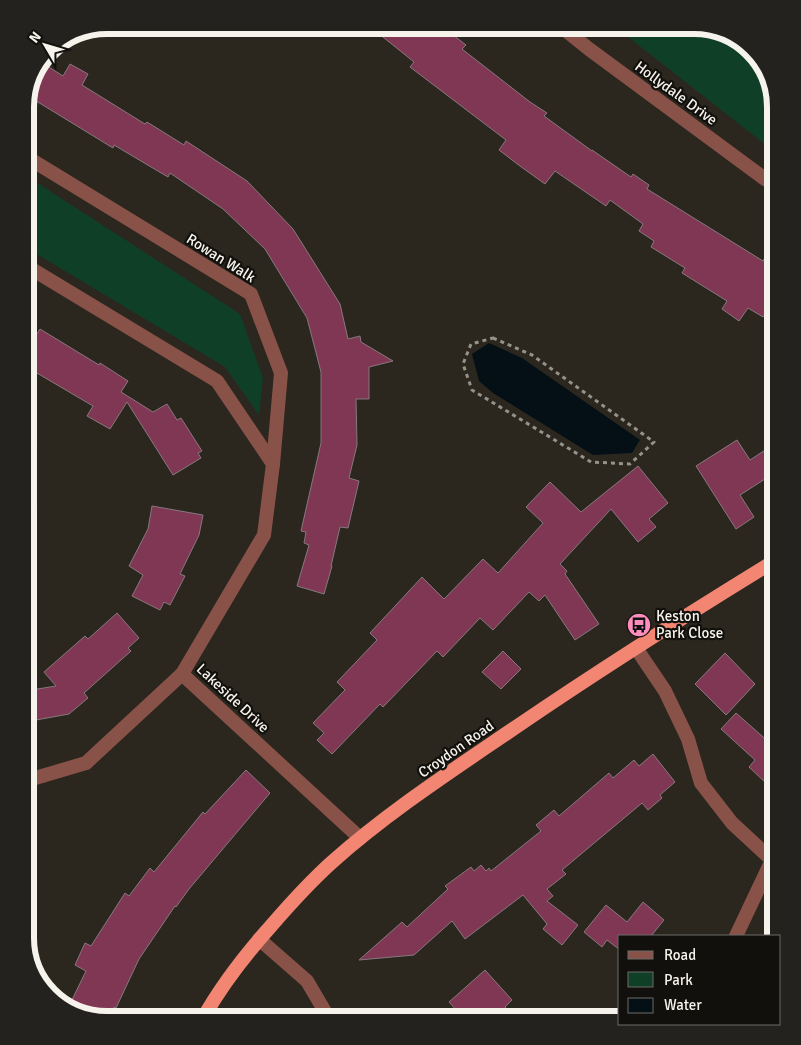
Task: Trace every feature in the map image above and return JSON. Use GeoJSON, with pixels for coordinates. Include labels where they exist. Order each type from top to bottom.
{"type":"FeatureCollection","features":[{"type":"Feature","properties":{"kind":"highway","name":"Croydon Road"},"geometry":{"type":"LineString","coordinates":[[208,1011],[228,978],[259,939],[330,864],[360,838],[430,786],[548,706],[767,566]]}},
{"type":"Feature","properties":{"kind":"street","name":"Hollydale Drive"},"geometry":{"type":"LineString","coordinates":[[570,34],[767,180]]}},
{"type":"Feature","properties":{"kind":"street","name":"Rowan Walk"},"geometry":{"type":"LineString","coordinates":[[34,161],[251,294],[281,373],[273,464],[264,535],[182,674]]}},
{"type":"Feature","properties":{"kind":"street"},"geometry":{"type":"LineString","coordinates":[[34,270],[218,381],[273,464]]}},
{"type":"Feature","properties":{"kind":"street"},"geometry":{"type":"LineString","coordinates":[[636,648],[665,691],[688,739],[701,783],[732,823],[767,855]]}},
{"type":"Feature","properties":{"kind":"street","name":"Lakeside Drive"},"geometry":{"type":"LineString","coordinates":[[34,778],[86,763],[182,674],[360,838]]}},
{"type":"Feature","properties":{"kind":"street"},"geometry":{"type":"LineString","coordinates":[[736,935],[767,871]]}},
{"type":"Feature","properties":{"kind":"street"},"geometry":{"type":"LineString","coordinates":[[259,939],[307,981],[325,1011]]}},
{"type":"Feature","properties":{"kind":"path"},"geometry":{"type":"LineString","coordinates":[[493,338],[532,355],[654,442],[630,464],[591,462],[472,390],[463,364],[471,344],[493,338]]}},
{"type":"Feature","properties":{"kind":"green space"},"geometry":{"type":"Polygon","coordinates":[[[625,34],[699,34],[722,39],[739,49],[755,66],[766,93],[767,146],[625,34]]]}},
{"type":"Feature","properties":{"kind":"green space"},"geometry":{"type":"Polygon","coordinates":[[[34,181],[240,314],[263,378],[259,415],[225,367],[34,252],[34,181]]]}},
{"type":"Feature","properties":{"kind":"water"},"geometry":{"type":"Polygon","coordinates":[[[489,343],[522,358],[640,440],[632,453],[593,455],[493,393],[479,381],[472,354],[489,343]]]}},
{"type":"Feature","properties":{"kind":"building"},"geometry":{"type":"Polygon","coordinates":[[[379,34],[452,34],[466,45],[462,49],[547,113],[544,116],[592,151],[631,177],[633,174],[649,185],[647,189],[763,261],[767,254],[767,311],[763,317],[748,308],[739,321],[722,309],[727,301],[682,273],[685,268],[651,247],[654,241],[639,231],[643,224],[610,200],[606,206],[555,171],[545,184],[520,166],[499,150],[506,140],[410,67],[414,62],[379,34]]]}},
{"type":"Feature","properties":{"kind":"building"},"geometry":{"type":"Polygon","coordinates":[[[70,64],[88,74],[82,85],[145,124],[147,122],[184,145],[186,141],[247,181],[293,229],[340,304],[348,339],[360,336],[361,342],[393,361],[369,367],[369,399],[356,399],[357,445],[349,478],[359,481],[348,528],[340,527],[324,594],[297,586],[309,545],[304,543],[306,532],[301,531],[321,443],[321,372],[307,318],[265,249],[223,209],[170,173],[168,177],[114,145],[113,148],[34,100],[36,88],[44,70],[54,70],[63,76],[66,70],[70,70],[70,64]]]}},
{"type":"Feature","properties":{"kind":"building"},"geometry":{"type":"Polygon","coordinates":[[[40,329],[128,381],[121,392],[153,412],[167,404],[177,420],[181,418],[202,451],[198,453],[201,458],[173,475],[127,402],[110,429],[87,416],[93,406],[34,371],[34,332],[37,334],[40,329]]]}},
{"type":"Feature","properties":{"kind":"building"},"geometry":{"type":"Polygon","coordinates":[[[737,440],[750,460],[767,449],[767,478],[740,495],[754,517],[736,529],[696,466],[737,440]]]}},
{"type":"Feature","properties":{"kind":"building"},"geometry":{"type":"Polygon","coordinates":[[[638,466],[668,503],[649,519],[656,527],[638,542],[611,509],[560,564],[567,571],[565,574],[599,624],[575,640],[545,595],[539,601],[529,592],[493,630],[480,618],[443,657],[437,651],[383,707],[380,704],[332,754],[317,740],[324,733],[313,723],[345,690],[337,682],[377,640],[370,633],[422,577],[444,599],[483,559],[498,573],[543,523],[526,507],[550,482],[581,512],[638,466]]]}},
{"type":"Feature","properties":{"kind":"building"},"geometry":{"type":"Polygon","coordinates":[[[152,506],[203,515],[199,535],[180,574],[185,576],[170,605],[164,602],[160,610],[132,596],[143,575],[129,566],[148,529],[152,506]]]}},
{"type":"Feature","properties":{"kind":"building"},"geometry":{"type":"Polygon","coordinates":[[[117,613],[139,638],[128,648],[131,651],[84,693],[88,698],[69,714],[34,720],[34,690],[56,686],[44,672],[85,636],[88,639],[117,613]]]}},
{"type":"Feature","properties":{"kind":"building"},"geometry":{"type":"Polygon","coordinates":[[[503,651],[521,669],[501,689],[482,672],[503,651]]]}},
{"type":"Feature","properties":{"kind":"building"},"geometry":{"type":"Polygon","coordinates":[[[725,653],[755,684],[726,715],[695,684],[725,653]]]}},
{"type":"Feature","properties":{"kind":"building"},"geometry":{"type":"Polygon","coordinates":[[[736,713],[767,740],[767,784],[749,767],[755,760],[721,729],[736,713]]]}},
{"type":"Feature","properties":{"kind":"building"},"geometry":{"type":"Polygon","coordinates":[[[653,754],[675,782],[660,795],[662,798],[648,810],[642,803],[562,870],[566,874],[547,889],[553,896],[547,901],[578,925],[562,945],[543,929],[547,924],[523,895],[465,939],[452,921],[414,955],[359,960],[402,922],[407,927],[448,889],[445,886],[471,867],[474,871],[481,865],[486,871],[489,868],[491,871],[541,831],[536,825],[554,810],[559,816],[609,773],[613,778],[634,760],[639,766],[653,754]]]}},
{"type":"Feature","properties":{"kind":"building"},"geometry":{"type":"Polygon","coordinates":[[[246,770],[270,793],[175,906],[139,959],[116,1008],[114,1007],[112,1011],[93,1010],[71,1002],[86,971],[75,965],[85,943],[91,946],[125,893],[129,896],[150,868],[154,872],[203,812],[205,814],[246,770]]]}},
{"type":"Feature","properties":{"kind":"building"},"geometry":{"type":"Polygon","coordinates":[[[643,902],[664,920],[652,935],[618,935],[618,948],[607,940],[602,947],[584,932],[606,905],[627,922],[643,902]]]}},
{"type":"Feature","properties":{"kind":"building"},"geometry":{"type":"Polygon","coordinates":[[[485,970],[512,1000],[505,1007],[509,1011],[457,1011],[449,1002],[485,970]]]}},
{"type":"Feature","properties":{"kind":"place","name":"Keston Park Close"},"geometry":{"type":"Point","coordinates":[639,625]}}]}
